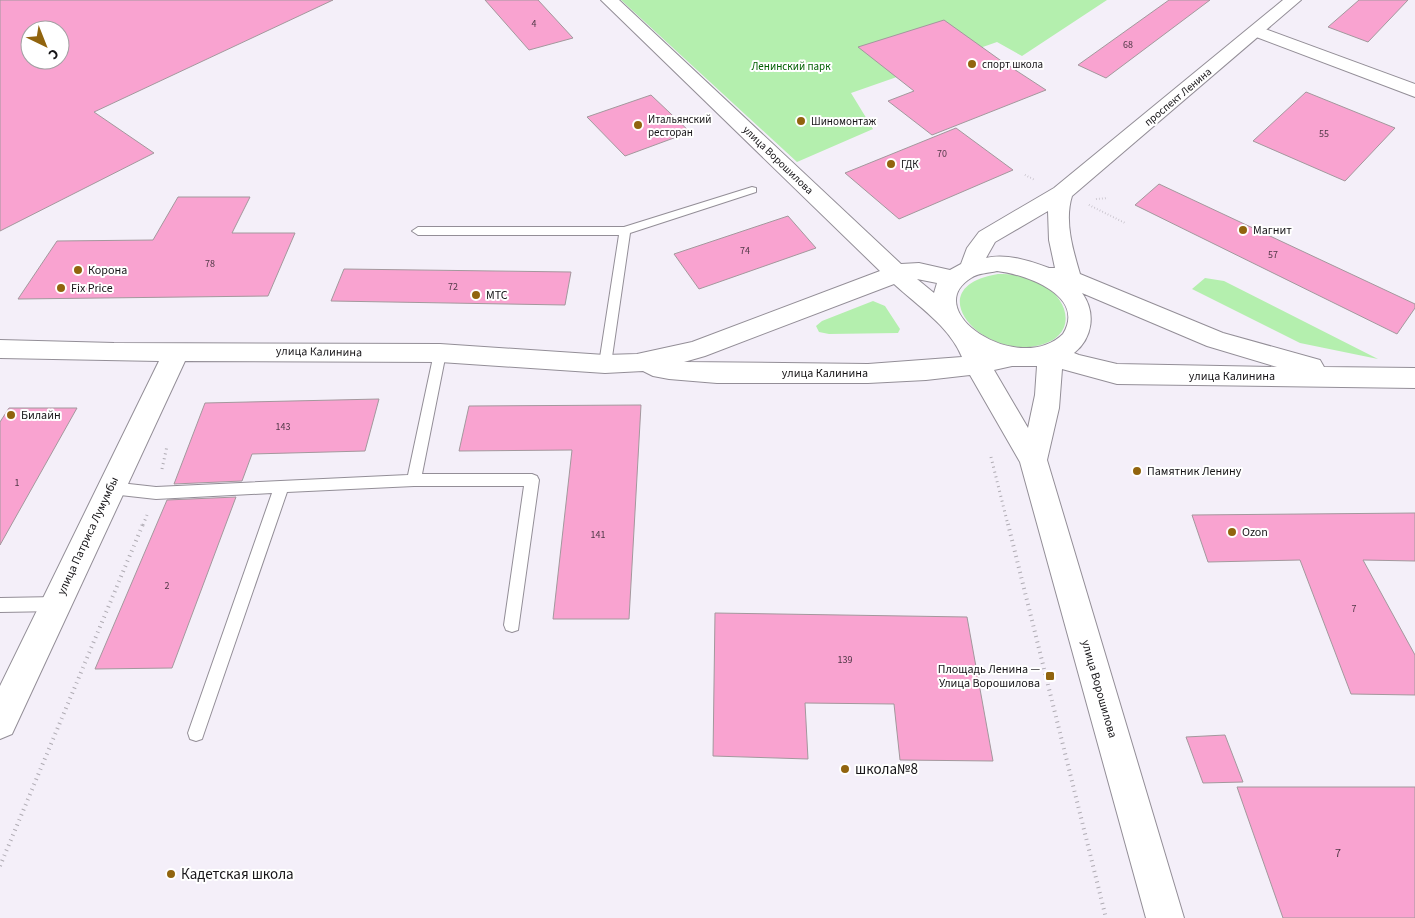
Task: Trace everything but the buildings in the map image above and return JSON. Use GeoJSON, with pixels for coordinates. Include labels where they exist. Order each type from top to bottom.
{"type":"FeatureCollection","features":[{"type":"Feature","properties":{"kind":"main road","name":"улица Ворошилова"},"geometry":{"type":"LineString","coordinates":[[609,0],[896,273],[947,319]]}},
{"type":"Feature","properties":{"kind":"main road","name":"проспект Ленина"},"geometry":{"type":"LineString","coordinates":[[964,272],[978,248],[987,238],[1062,193],[1293,0]]}},
{"type":"Feature","properties":{"kind":"main road"},"geometry":{"type":"LineString","coordinates":[[1257,31],[1415,91]]}},
{"type":"Feature","properties":{"kind":"main road"},"geometry":{"type":"LineString","coordinates":[[1062,193],[1059,199],[1061,243],[1069,286],[1078,310],[1079,327],[1070,342],[1051,354],[1038,357],[1012,357],[988,351],[966,340],[947,319],[943,299],[944,293],[964,272],[997,263],[1038,272],[1069,286],[1216,340],[1303,365],[1367,376]]}},
{"type":"Feature","properties":{"kind":"main road"},"geometry":{"type":"LineString","coordinates":[[868,246],[941,257],[964,272]]}},
{"type":"Feature","properties":{"kind":"main road","name":"улица Калинина"},"geometry":{"type":"LineString","coordinates":[[637,364],[696,350],[896,273],[919,271],[964,272]]}},
{"type":"Feature","properties":{"kind":"main road","name":"улица Ворошилова"},"geometry":{"type":"LineString","coordinates":[[966,340],[977,364],[1033,460],[1165,918]]}},
{"type":"Feature","properties":{"kind":"main road","name":"улица Калинина"},"geometry":{"type":"LineString","coordinates":[[0,349],[114,352],[440,353],[605,364],[637,364],[681,371],[834,374],[913,371],[977,364],[1012,357]]}},
{"type":"Feature","properties":{"kind":"main road","name":"улица Патриса Лумумбы"},"geometry":{"type":"LineString","coordinates":[[0,722],[177,351]]}},
{"type":"Feature","properties":{"kind":"main road"},"geometry":{"type":"LineString","coordinates":[[1033,460],[1041,433],[1051,374],[1051,354]]}},
{"type":"Feature","properties":{"kind":"main road","name":"улица Калинина"},"geometry":{"type":"LineString","coordinates":[[1051,354],[1073,364],[1117,374],[1415,378]]}},
{"type":"Feature","properties":{"kind":"lane"},"geometry":{"type":"LineString","coordinates":[[418,231],[625,231],[752,190]]}},
{"type":"Feature","properties":{"kind":"lane"},"geometry":{"type":"LineString","coordinates":[[605,364],[625,231]]}},
{"type":"Feature","properties":{"kind":"lane"},"geometry":{"type":"LineString","coordinates":[[414,480],[440,353]]}},
{"type":"Feature","properties":{"kind":"lane"},"geometry":{"type":"LineString","coordinates":[[111,488],[156,493],[414,480],[532,480],[512,625]]}},
{"type":"Feature","properties":{"kind":"lane"},"geometry":{"type":"LineString","coordinates":[[196,732],[282,486]]}},
{"type":"Feature","properties":{"kind":"lane"},"geometry":{"type":"LineString","coordinates":[[0,605],[57,604]]}},
{"type":"Feature","properties":{"kind":"path"},"geometry":{"type":"LineString","coordinates":[[1091,200],[1108,198]]}},
{"type":"Feature","properties":{"kind":"path"},"geometry":{"type":"LineString","coordinates":[[1082,201],[1125,223]]}},
{"type":"Feature","properties":{"kind":"path"},"geometry":{"type":"LineString","coordinates":[[0,866],[156,493],[168,440]]}},
{"type":"Feature","properties":{"kind":"path"},"geometry":{"type":"LineString","coordinates":[[991,457],[1106,918]]}},
{"type":"Feature","properties":{"kind":"green space","name":"Ленинский парк"},"geometry":{"type":"Polygon","coordinates":[[[621,0],[1107,0],[1022,56],[997,42],[851,93],[873,129],[797,162],[621,0]]]}},
{"type":"Feature","properties":{"kind":"green space"},"geometry":{"type":"Polygon","coordinates":[[[998,274],[1015,275],[1031,279],[1042,284],[1060,300],[1066,319],[1064,328],[1058,336],[1049,342],[1036,346],[1015,347],[995,341],[978,331],[966,319],[960,305],[962,292],[974,281],[998,274]]]}},
{"type":"Feature","properties":{"kind":"green space"},"geometry":{"type":"Polygon","coordinates":[[[1205,278],[1224,281],[1378,359],[1300,343],[1192,289],[1205,278]]]}},
{"type":"Feature","properties":{"kind":"green space"},"geometry":{"type":"Polygon","coordinates":[[[873,301],[885,306],[900,329],[898,333],[829,334],[819,332],[816,326],[822,321],[873,301]]]}},
{"type":"Feature","properties":{"kind":"place","name":"спорт школа"},"geometry":{"type":"Point","coordinates":[972,64]}},
{"type":"Feature","properties":{"kind":"place","name":"Шиномонтаж"},"geometry":{"type":"Point","coordinates":[801,121]}},
{"type":"Feature","properties":{"kind":"place","name":"Итальянский ресторан"},"geometry":{"type":"Point","coordinates":[638,125]}},
{"type":"Feature","properties":{"kind":"place","name":"ГДК"},"geometry":{"type":"Point","coordinates":[891,164]}},
{"type":"Feature","properties":{"kind":"place","name":"Магнит"},"geometry":{"type":"Point","coordinates":[1243,230]}},
{"type":"Feature","properties":{"kind":"place","name":"Корона"},"geometry":{"type":"Point","coordinates":[78,270]}},
{"type":"Feature","properties":{"kind":"place","name":"Fix Price"},"geometry":{"type":"Point","coordinates":[61,288]}},
{"type":"Feature","properties":{"kind":"place","name":"МТС"},"geometry":{"type":"Point","coordinates":[476,295]}},
{"type":"Feature","properties":{"kind":"place","name":"Билайн"},"geometry":{"type":"Point","coordinates":[11,415]}},
{"type":"Feature","properties":{"kind":"place","name":"Памятник Ленину"},"geometry":{"type":"Point","coordinates":[1137,471]}},
{"type":"Feature","properties":{"kind":"place","name":"Ozon"},"geometry":{"type":"Point","coordinates":[1232,532]}},
{"type":"Feature","properties":{"kind":"place","name":"Площадь Ленина — Улица Ворошилова"},"geometry":{"type":"Point","coordinates":[1050,676]}},
{"type":"Feature","properties":{"kind":"place","name":"школа№8"},"geometry":{"type":"Point","coordinates":[845,769]}},
{"type":"Feature","properties":{"kind":"place","name":"Кадетская школа"},"geometry":{"type":"Point","coordinates":[171,874]}}]}
